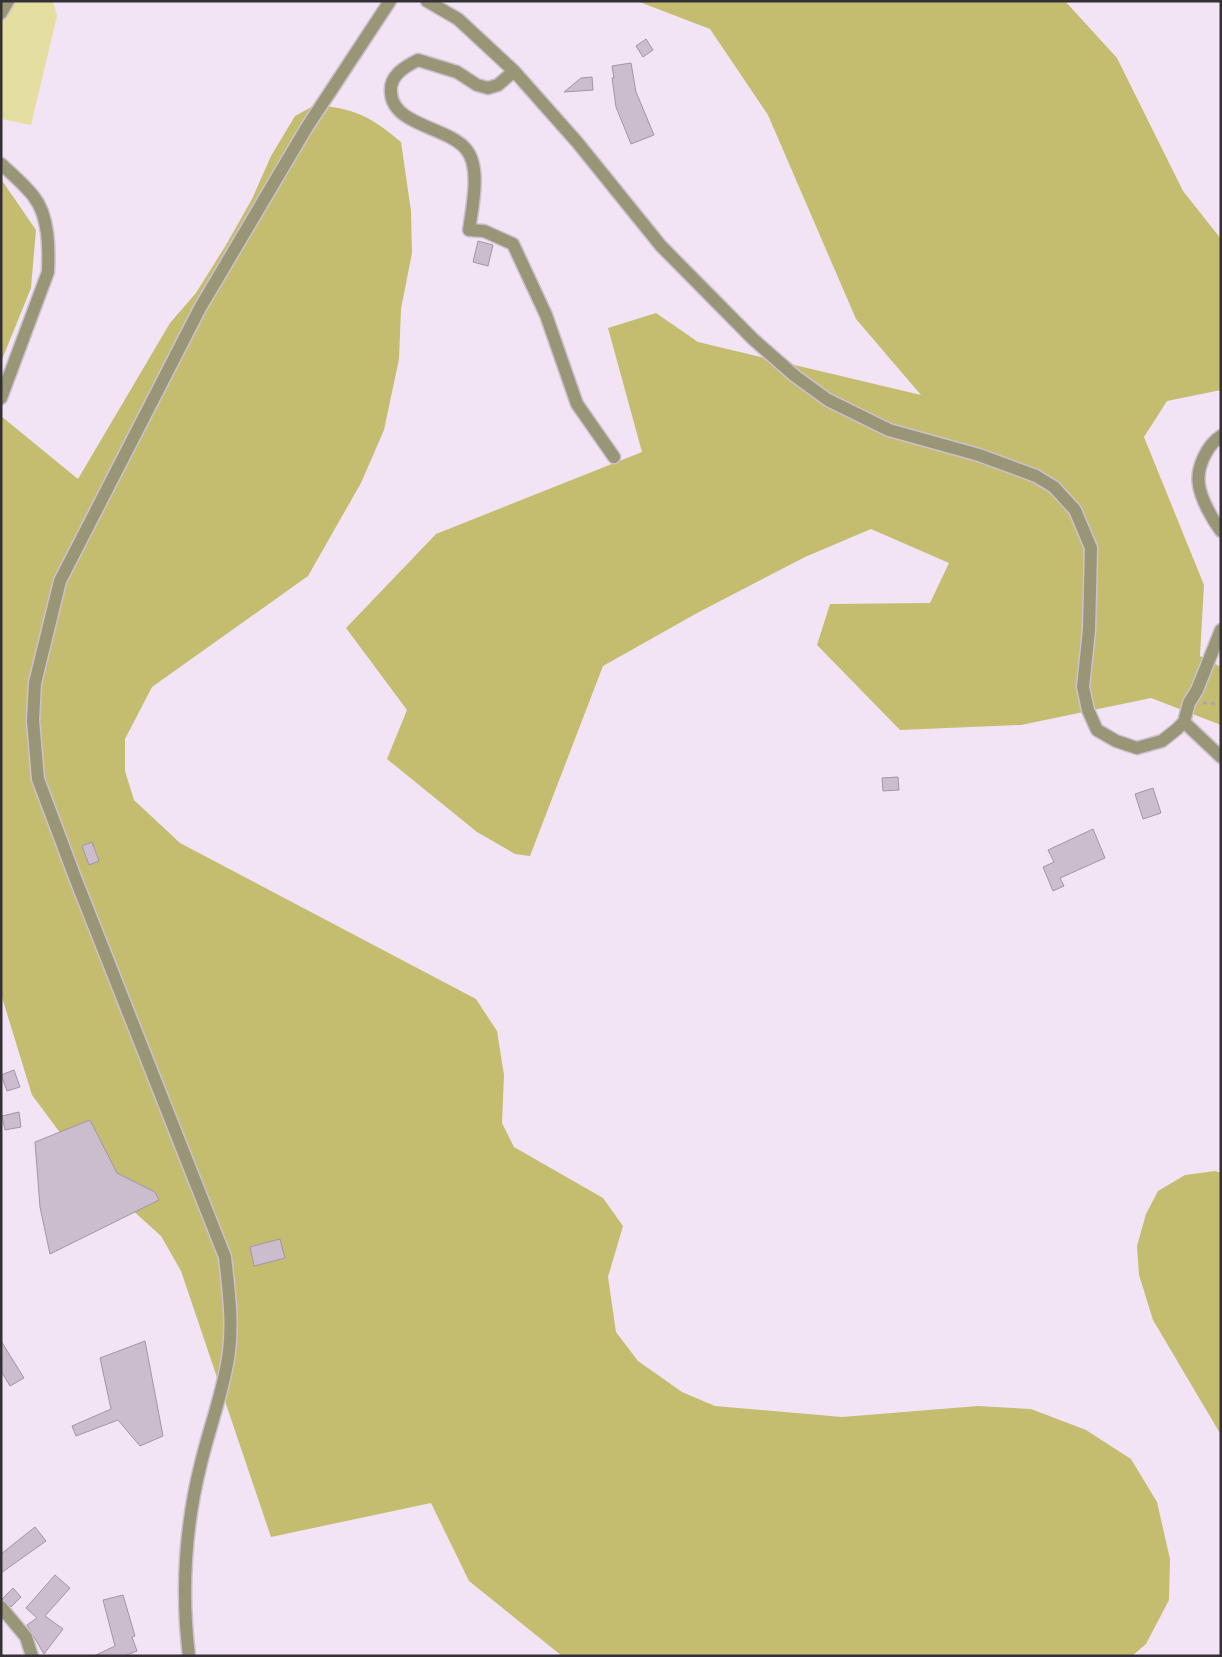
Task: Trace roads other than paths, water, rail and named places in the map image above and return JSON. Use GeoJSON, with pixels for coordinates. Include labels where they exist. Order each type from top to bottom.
{"type":"FeatureCollection","features":[{"type":"Feature","properties":{"kind":"street"},"geometry":{"type":"LineString","coordinates":[[1,13],[8,1]]}},
{"type":"Feature","properties":{"kind":"street"},"geometry":{"type":"LineString","coordinates":[[189,1656],[184,1617],[184,1566],[200,1464],[228,1362],[231,1303],[225,1257],[38,779],[33,720],[35,683],[60,581],[196,317],[307,127],[390,1]]}},
{"type":"Feature","properties":{"kind":"street"},"geometry":{"type":"LineString","coordinates":[[427,1],[458,19],[514,71],[577,142],[661,246],[747,332],[796,376],[828,400],[889,430],[979,455],[1036,476],[1054,488],[1075,510],[1091,548],[1089,630],[1083,687],[1088,710],[1097,730],[1116,742],[1137,748],[1162,741],[1184,722],[1189,703],[1197,690],[1221,630]]}},
{"type":"Feature","properties":{"kind":"street"},"geometry":{"type":"LineString","coordinates":[[514,71],[498,85],[488,88],[477,85],[457,72],[418,60],[405,67],[394,77],[390,88],[391,100],[396,110],[410,119],[450,137],[466,148],[472,162],[475,179],[469,230],[484,232],[513,244],[546,315],[577,404],[614,457]]}},
{"type":"Feature","properties":{"kind":"street"},"geometry":{"type":"LineString","coordinates":[[1,164],[35,197],[42,212],[46,228],[49,257],[48,272],[1,398]]}},
{"type":"Feature","properties":{"kind":"street"},"geometry":{"type":"LineString","coordinates":[[1221,436],[1214,440],[1203,459],[1198,484],[1221,531]]}},
{"type":"Feature","properties":{"kind":"street"},"geometry":{"type":"LineString","coordinates":[[1184,722],[1221,757]]}},
{"type":"Feature","properties":{"kind":"street"},"geometry":{"type":"LineString","coordinates":[[1,1607],[26,1637],[32,1656]]}}]}
